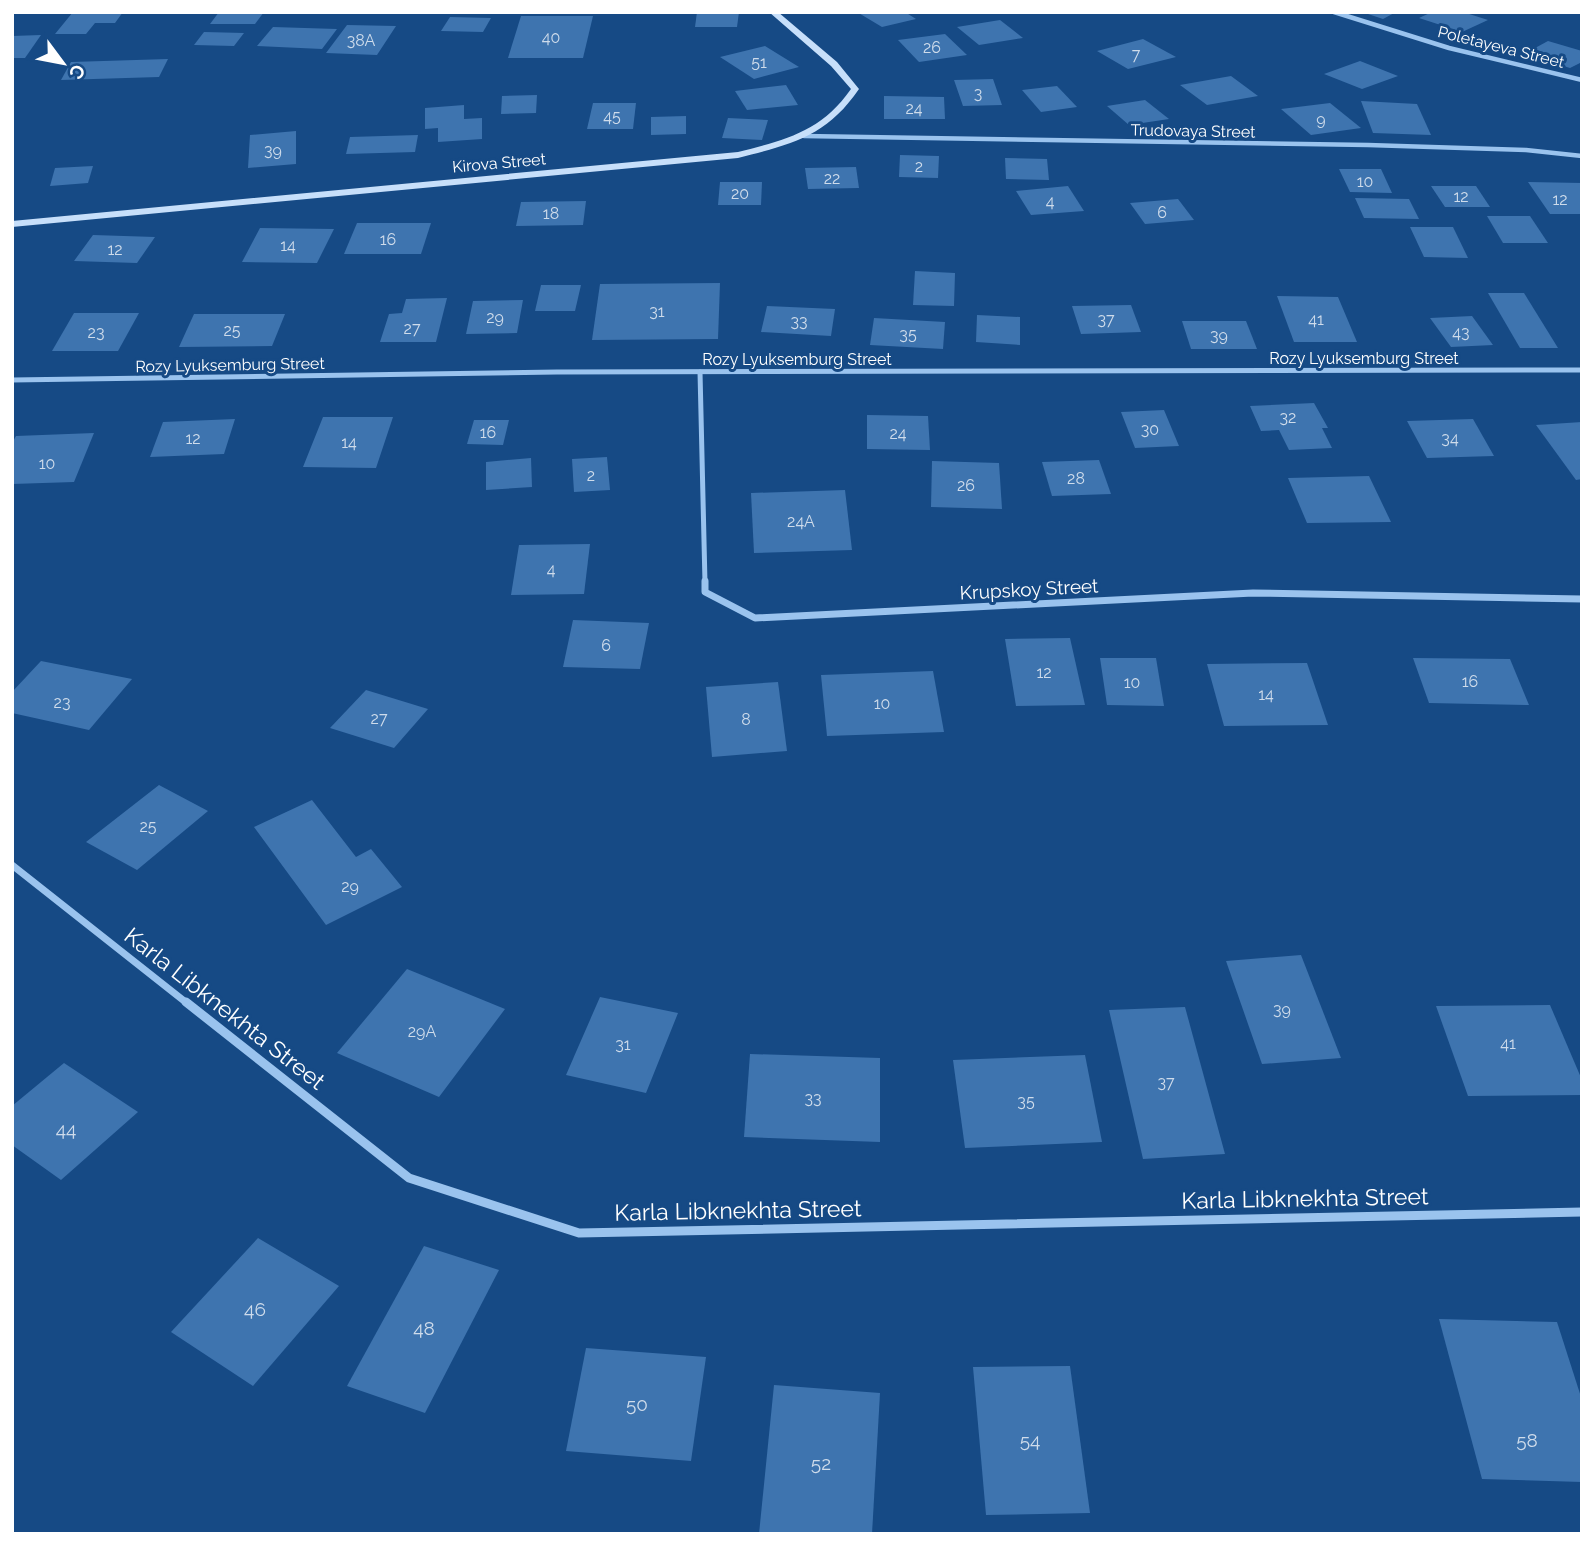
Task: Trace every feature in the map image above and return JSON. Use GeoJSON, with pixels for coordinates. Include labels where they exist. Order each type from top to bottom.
{"type":"FeatureCollection","features":[{"type":"Feature","properties":{"kind":"main road","name":"Kirova Street"},"geometry":{"type":"LineString","coordinates":[[12,224],[738,155],[804,136],[842,111],[855,89],[834,64],[773,12]]}},
{"type":"Feature","properties":{"kind":"street","name":"Poletayeva Street"},"geometry":{"type":"LineString","coordinates":[[1334,12],[1449,48],[1582,80]]}},
{"type":"Feature","properties":{"kind":"street","name":"Trudovaya Street"},"geometry":{"type":"LineString","coordinates":[[804,136],[1368,145],[1526,150],[1582,156]]}},
{"type":"Feature","properties":{"kind":"street","name":"Rozy Lyuksemburg Street"},"geometry":{"type":"LineString","coordinates":[[12,380],[700,372],[1582,370]]}},
{"type":"Feature","properties":{"kind":"street","name":"Krupskoy Street"},"geometry":{"type":"LineString","coordinates":[[700,372],[705,592],[755,618],[1253,593],[1582,599]]}},
{"type":"Feature","properties":{"kind":"street","name":"Karla Libknekhta Street"},"geometry":{"type":"LineString","coordinates":[[12,865],[409,1178],[579,1233],[1582,1212]]}},
{"type":"Feature","properties":{"kind":"building"},"geometry":{"type":"Polygon","coordinates":[[[73,12],[123,12],[115,23],[95,23],[86,34],[55,34],[73,12]]]}},
{"type":"Feature","properties":{"kind":"building"},"geometry":{"type":"Polygon","coordinates":[[[219,12],[264,12],[255,24],[210,24],[219,12]]]}},
{"type":"Feature","properties":{"kind":"building"},"geometry":{"type":"Polygon","coordinates":[[[697,12],[739,12],[737,27],[695,27],[697,12]]]}},
{"type":"Feature","properties":{"kind":"building"},"geometry":{"type":"Polygon","coordinates":[[[857,12],[905,12],[916,19],[882,27],[857,12]]]}},
{"type":"Feature","properties":{"kind":"building"},"geometry":{"type":"Polygon","coordinates":[[[1362,12],[1396,12],[1383,19],[1362,12]]]}},
{"type":"Feature","properties":{"kind":"building"},"geometry":{"type":"Polygon","coordinates":[[[1432,12],[1463,12],[1488,20],[1462,32],[1419,18],[1432,12]]]}},
{"type":"Feature","properties":{"kind":"building"},"geometry":{"type":"Polygon","coordinates":[[[521,16],[593,16],[583,58],[508,58],[521,16]]]}},
{"type":"Feature","properties":{"kind":"building"},"geometry":{"type":"Polygon","coordinates":[[[450,17],[491,18],[483,32],[441,31],[450,17]]]}},
{"type":"Feature","properties":{"kind":"building"},"geometry":{"type":"Polygon","coordinates":[[[1000,20],[1023,38],[979,45],[957,27],[1000,20]]]}},
{"type":"Feature","properties":{"kind":"building"},"geometry":{"type":"Polygon","coordinates":[[[347,25],[396,26],[377,55],[326,53],[347,25]]]}},
{"type":"Feature","properties":{"kind":"building"},"geometry":{"type":"Polygon","coordinates":[[[273,27],[337,29],[322,49],[257,46],[273,27]]]}},
{"type":"Feature","properties":{"kind":"building"},"geometry":{"type":"Polygon","coordinates":[[[204,32],[244,33],[234,46],[194,45],[204,32]]]}},
{"type":"Feature","properties":{"kind":"building"},"geometry":{"type":"Polygon","coordinates":[[[945,34],[967,55],[919,62],[898,40],[945,34]]]}},
{"type":"Feature","properties":{"kind":"building"},"geometry":{"type":"Polygon","coordinates":[[[41,35],[25,58],[12,58],[12,36],[41,35]]]}},
{"type":"Feature","properties":{"kind":"building"},"geometry":{"type":"Polygon","coordinates":[[[1143,39],[1176,57],[1128,69],[1097,51],[1143,39]]]}},
{"type":"Feature","properties":{"kind":"building"},"geometry":{"type":"Polygon","coordinates":[[[1548,41],[1582,51],[1582,62],[1570,68],[1524,54],[1548,41]]]}},
{"type":"Feature","properties":{"kind":"building"},"geometry":{"type":"Polygon","coordinates":[[[765,46],[799,67],[754,79],[720,57],[765,46]]]}},
{"type":"Feature","properties":{"kind":"building"},"geometry":{"type":"Polygon","coordinates":[[[168,59],[159,77],[61,80],[71,62],[168,59]]]}},
{"type":"Feature","properties":{"kind":"building"},"geometry":{"type":"Polygon","coordinates":[[[1360,61],[1398,76],[1362,89],[1324,74],[1360,61]]]}},
{"type":"Feature","properties":{"kind":"building"},"geometry":{"type":"Polygon","coordinates":[[[1231,76],[1258,96],[1207,105],[1180,85],[1231,76]]]}},
{"type":"Feature","properties":{"kind":"building"},"geometry":{"type":"Polygon","coordinates":[[[993,79],[1002,105],[963,106],[954,80],[993,79]]]}},
{"type":"Feature","properties":{"kind":"building"},"geometry":{"type":"Polygon","coordinates":[[[786,85],[798,105],[747,110],[735,91],[786,85]]]}},
{"type":"Feature","properties":{"kind":"building"},"geometry":{"type":"Polygon","coordinates":[[[1057,86],[1077,107],[1041,112],[1022,90],[1057,86]]]}},
{"type":"Feature","properties":{"kind":"building"},"geometry":{"type":"Polygon","coordinates":[[[537,95],[536,113],[501,114],[502,96],[537,95]]]}},
{"type":"Feature","properties":{"kind":"building"},"geometry":{"type":"Polygon","coordinates":[[[884,96],[944,97],[945,119],[884,119],[884,96]]]}},
{"type":"Feature","properties":{"kind":"building"},"geometry":{"type":"Polygon","coordinates":[[[1145,100],[1169,119],[1129,125],[1107,106],[1145,100]]]}},
{"type":"Feature","properties":{"kind":"building"},"geometry":{"type":"Polygon","coordinates":[[[1361,101],[1417,104],[1431,135],[1373,133],[1361,101]]]}},
{"type":"Feature","properties":{"kind":"building"},"geometry":{"type":"Polygon","coordinates":[[[593,103],[636,103],[633,129],[587,129],[593,103]]]}},
{"type":"Feature","properties":{"kind":"building"},"geometry":{"type":"Polygon","coordinates":[[[1330,103],[1361,128],[1311,135],[1281,109],[1330,103]]]}},
{"type":"Feature","properties":{"kind":"building"},"geometry":{"type":"Polygon","coordinates":[[[464,105],[464,119],[482,118],[482,139],[438,142],[438,128],[425,129],[425,108],[464,105]]]}},
{"type":"Feature","properties":{"kind":"building"},"geometry":{"type":"Polygon","coordinates":[[[686,116],[686,134],[651,135],[651,117],[686,116]]]}},
{"type":"Feature","properties":{"kind":"building"},"geometry":{"type":"Polygon","coordinates":[[[728,118],[768,120],[762,140],[722,138],[728,118]]]}},
{"type":"Feature","properties":{"kind":"building"},"geometry":{"type":"Polygon","coordinates":[[[296,131],[296,164],[248,168],[250,135],[296,131]]]}},
{"type":"Feature","properties":{"kind":"building"},"geometry":{"type":"Polygon","coordinates":[[[418,135],[415,152],[346,154],[350,137],[418,135]]]}},
{"type":"Feature","properties":{"kind":"building"},"geometry":{"type":"Polygon","coordinates":[[[900,155],[939,156],[938,178],[899,177],[900,155]]]}},
{"type":"Feature","properties":{"kind":"building"},"geometry":{"type":"Polygon","coordinates":[[[1005,158],[1047,159],[1049,180],[1006,179],[1005,158]]]}},
{"type":"Feature","properties":{"kind":"building"},"geometry":{"type":"Polygon","coordinates":[[[93,166],[88,183],[50,186],[55,168],[93,166]]]}},
{"type":"Feature","properties":{"kind":"building"},"geometry":{"type":"Polygon","coordinates":[[[856,167],[859,188],[808,189],[805,168],[856,167]]]}},
{"type":"Feature","properties":{"kind":"building"},"geometry":{"type":"Polygon","coordinates":[[[1339,169],[1381,169],[1392,193],[1350,192],[1339,169]]]}},
{"type":"Feature","properties":{"kind":"building"},"geometry":{"type":"Polygon","coordinates":[[[720,182],[762,182],[761,205],[718,205],[720,182]]]}},
{"type":"Feature","properties":{"kind":"building"},"geometry":{"type":"Polygon","coordinates":[[[1528,182],[1582,183],[1582,214],[1550,214],[1528,182]]]}},
{"type":"Feature","properties":{"kind":"building"},"geometry":{"type":"Polygon","coordinates":[[[1068,186],[1084,211],[1031,215],[1016,191],[1068,186]]]}},
{"type":"Feature","properties":{"kind":"building"},"geometry":{"type":"Polygon","coordinates":[[[1431,186],[1476,186],[1490,207],[1445,207],[1431,186]]]}},
{"type":"Feature","properties":{"kind":"building"},"geometry":{"type":"Polygon","coordinates":[[[1355,198],[1409,199],[1419,219],[1364,218],[1355,198]]]}},
{"type":"Feature","properties":{"kind":"building"},"geometry":{"type":"Polygon","coordinates":[[[1178,199],[1194,220],[1145,224],[1130,203],[1178,199]]]}},
{"type":"Feature","properties":{"kind":"building"},"geometry":{"type":"Polygon","coordinates":[[[586,201],[583,225],[516,226],[521,202],[586,201]]]}},
{"type":"Feature","properties":{"kind":"building"},"geometry":{"type":"Polygon","coordinates":[[[1487,216],[1530,216],[1548,243],[1503,243],[1487,216]]]}},
{"type":"Feature","properties":{"kind":"building"},"geometry":{"type":"Polygon","coordinates":[[[357,223],[431,223],[421,254],[344,254],[357,223]]]}},
{"type":"Feature","properties":{"kind":"building"},"geometry":{"type":"Polygon","coordinates":[[[1410,227],[1453,227],[1468,258],[1424,257],[1410,227]]]}},
{"type":"Feature","properties":{"kind":"building"},"geometry":{"type":"Polygon","coordinates":[[[260,228],[334,229],[317,263],[242,262],[260,228]]]}},
{"type":"Feature","properties":{"kind":"building"},"geometry":{"type":"Polygon","coordinates":[[[93,235],[155,237],[137,263],[74,261],[93,235]]]}},
{"type":"Feature","properties":{"kind":"building"},"geometry":{"type":"Polygon","coordinates":[[[915,271],[955,273],[954,306],[913,305],[915,271]]]}},
{"type":"Feature","properties":{"kind":"building"},"geometry":{"type":"Polygon","coordinates":[[[720,283],[718,339],[592,340],[600,284],[720,283]]]}},
{"type":"Feature","properties":{"kind":"building"},"geometry":{"type":"Polygon","coordinates":[[[541,285],[581,285],[575,311],[535,311],[541,285]]]}},
{"type":"Feature","properties":{"kind":"building"},"geometry":{"type":"Polygon","coordinates":[[[1488,293],[1524,293],[1558,348],[1520,348],[1488,293]]]}},
{"type":"Feature","properties":{"kind":"building"},"geometry":{"type":"Polygon","coordinates":[[[1277,296],[1338,297],[1357,342],[1294,342],[1277,296]]]}},
{"type":"Feature","properties":{"kind":"building"},"geometry":{"type":"Polygon","coordinates":[[[447,298],[436,342],[380,342],[389,314],[402,313],[406,299],[447,298]]]}},
{"type":"Feature","properties":{"kind":"building"},"geometry":{"type":"Polygon","coordinates":[[[523,300],[517,333],[466,334],[473,301],[523,300]]]}},
{"type":"Feature","properties":{"kind":"building"},"geometry":{"type":"Polygon","coordinates":[[[1131,305],[1141,332],[1081,334],[1072,306],[1131,305]]]}},
{"type":"Feature","properties":{"kind":"building"},"geometry":{"type":"Polygon","coordinates":[[[767,306],[835,309],[831,336],[761,332],[767,306]]]}},
{"type":"Feature","properties":{"kind":"building"},"geometry":{"type":"Polygon","coordinates":[[[74,313],[139,313],[118,351],[52,351],[74,313]]]}},
{"type":"Feature","properties":{"kind":"building"},"geometry":{"type":"Polygon","coordinates":[[[194,314],[285,314],[272,346],[179,347],[194,314]]]}},
{"type":"Feature","properties":{"kind":"building"},"geometry":{"type":"Polygon","coordinates":[[[977,315],[1020,317],[1020,345],[976,342],[977,315]]]}},
{"type":"Feature","properties":{"kind":"building"},"geometry":{"type":"Polygon","coordinates":[[[1472,316],[1493,345],[1451,347],[1430,318],[1472,316]]]}},
{"type":"Feature","properties":{"kind":"building"},"geometry":{"type":"Polygon","coordinates":[[[874,318],[945,322],[943,349],[870,345],[874,318]]]}},
{"type":"Feature","properties":{"kind":"building"},"geometry":{"type":"Polygon","coordinates":[[[1182,321],[1246,321],[1257,349],[1191,349],[1182,321]]]}},
{"type":"Feature","properties":{"kind":"building"},"geometry":{"type":"Polygon","coordinates":[[[1314,403],[1328,428],[1322,428],[1332,448],[1289,450],[1279,430],[1261,431],[1250,406],[1314,403]]]}},
{"type":"Feature","properties":{"kind":"building"},"geometry":{"type":"Polygon","coordinates":[[[1164,410],[1179,446],[1135,448],[1121,412],[1164,410]]]}},
{"type":"Feature","properties":{"kind":"building"},"geometry":{"type":"Polygon","coordinates":[[[867,415],[928,416],[930,450],[867,449],[867,415]]]}},
{"type":"Feature","properties":{"kind":"building"},"geometry":{"type":"Polygon","coordinates":[[[323,417],[393,417],[376,468],[303,467],[323,417]]]}},
{"type":"Feature","properties":{"kind":"building"},"geometry":{"type":"Polygon","coordinates":[[[235,419],[224,454],[150,457],[163,422],[235,419]]]}},
{"type":"Feature","properties":{"kind":"building"},"geometry":{"type":"Polygon","coordinates":[[[1473,419],[1494,456],[1427,458],[1407,421],[1473,419]]]}},
{"type":"Feature","properties":{"kind":"building"},"geometry":{"type":"Polygon","coordinates":[[[474,420],[509,420],[503,445],[467,444],[474,420]]]}},
{"type":"Feature","properties":{"kind":"building"},"geometry":{"type":"Polygon","coordinates":[[[1582,422],[1582,479],[1576,480],[1536,425],[1582,422]]]}},
{"type":"Feature","properties":{"kind":"building"},"geometry":{"type":"Polygon","coordinates":[[[94,433],[74,482],[12,484],[12,443],[16,436],[94,433]]]}},
{"type":"Feature","properties":{"kind":"building"},"geometry":{"type":"Polygon","coordinates":[[[607,457],[610,490],[574,492],[572,459],[607,457]]]}},
{"type":"Feature","properties":{"kind":"building"},"geometry":{"type":"Polygon","coordinates":[[[531,458],[532,487],[486,490],[486,462],[531,458]]]}},
{"type":"Feature","properties":{"kind":"building"},"geometry":{"type":"Polygon","coordinates":[[[1099,460],[1111,494],[1052,496],[1042,462],[1099,460]]]}},
{"type":"Feature","properties":{"kind":"building"},"geometry":{"type":"Polygon","coordinates":[[[932,461],[999,463],[1002,509],[931,507],[932,461]]]}},
{"type":"Feature","properties":{"kind":"building"},"geometry":{"type":"Polygon","coordinates":[[[1369,476],[1391,522],[1307,523],[1288,478],[1369,476]]]}},
{"type":"Feature","properties":{"kind":"building"},"geometry":{"type":"Polygon","coordinates":[[[845,490],[852,550],[754,553],[751,493],[845,490]]]}},
{"type":"Feature","properties":{"kind":"building"},"geometry":{"type":"Polygon","coordinates":[[[590,544],[584,594],[511,595],[519,545],[590,544]]]}},
{"type":"Feature","properties":{"kind":"building"},"geometry":{"type":"Polygon","coordinates":[[[573,620],[649,623],[640,669],[563,667],[573,620]]]}},
{"type":"Feature","properties":{"kind":"building"},"geometry":{"type":"Polygon","coordinates":[[[1070,638],[1085,705],[1016,706],[1005,639],[1070,638]]]}},
{"type":"Feature","properties":{"kind":"building"},"geometry":{"type":"Polygon","coordinates":[[[1100,658],[1156,658],[1164,706],[1107,705],[1100,658]]]}},
{"type":"Feature","properties":{"kind":"building"},"geometry":{"type":"Polygon","coordinates":[[[1413,658],[1510,659],[1529,705],[1429,703],[1413,658]]]}},
{"type":"Feature","properties":{"kind":"building"},"geometry":{"type":"Polygon","coordinates":[[[41,661],[132,679],[89,730],[12,713],[12,692],[41,661]]]}},
{"type":"Feature","properties":{"kind":"building"},"geometry":{"type":"Polygon","coordinates":[[[1307,663],[1328,725],[1224,726],[1207,664],[1307,663]]]}},
{"type":"Feature","properties":{"kind":"building"},"geometry":{"type":"Polygon","coordinates":[[[933,671],[944,732],[827,736],[821,675],[933,671]]]}},
{"type":"Feature","properties":{"kind":"building"},"geometry":{"type":"Polygon","coordinates":[[[778,682],[787,751],[712,757],[706,687],[778,682]]]}},
{"type":"Feature","properties":{"kind":"building"},"geometry":{"type":"Polygon","coordinates":[[[366,690],[428,709],[394,748],[330,728],[366,690]]]}},
{"type":"Feature","properties":{"kind":"building"},"geometry":{"type":"Polygon","coordinates":[[[159,785],[208,811],[137,870],[86,842],[159,785]]]}},
{"type":"Feature","properties":{"kind":"building"},"geometry":{"type":"Polygon","coordinates":[[[312,800],[356,857],[371,849],[402,887],[326,925],[254,827],[312,800]]]}},
{"type":"Feature","properties":{"kind":"building"},"geometry":{"type":"Polygon","coordinates":[[[1301,955],[1341,1058],[1262,1064],[1226,961],[1301,955]]]}},
{"type":"Feature","properties":{"kind":"building"},"geometry":{"type":"Polygon","coordinates":[[[407,969],[505,1009],[439,1097],[337,1053],[407,969]]]}},
{"type":"Feature","properties":{"kind":"building"},"geometry":{"type":"Polygon","coordinates":[[[600,997],[678,1013],[646,1093],[566,1075],[600,997]]]}},
{"type":"Feature","properties":{"kind":"building"},"geometry":{"type":"Polygon","coordinates":[[[1550,1005],[1582,1080],[1582,1095],[1468,1096],[1436,1006],[1550,1005]]]}},
{"type":"Feature","properties":{"kind":"building"},"geometry":{"type":"Polygon","coordinates":[[[1185,1007],[1225,1154],[1143,1159],[1109,1010],[1185,1007]]]}},
{"type":"Feature","properties":{"kind":"building"},"geometry":{"type":"Polygon","coordinates":[[[750,1054],[880,1058],[880,1142],[744,1137],[750,1054]]]}},
{"type":"Feature","properties":{"kind":"building"},"geometry":{"type":"Polygon","coordinates":[[[1085,1055],[1102,1142],[965,1148],[953,1060],[1085,1055]]]}},
{"type":"Feature","properties":{"kind":"building"},"geometry":{"type":"Polygon","coordinates":[[[64,1063],[138,1112],[61,1180],[12,1145],[12,1106],[64,1063]]]}},
{"type":"Feature","properties":{"kind":"building"},"geometry":{"type":"Polygon","coordinates":[[[258,1238],[339,1286],[253,1386],[171,1332],[258,1238]]]}},
{"type":"Feature","properties":{"kind":"building"},"geometry":{"type":"Polygon","coordinates":[[[424,1246],[499,1270],[425,1413],[347,1386],[424,1246]]]}},
{"type":"Feature","properties":{"kind":"building"},"geometry":{"type":"Polygon","coordinates":[[[1439,1319],[1557,1322],[1582,1400],[1582,1482],[1482,1479],[1439,1319]]]}},
{"type":"Feature","properties":{"kind":"building"},"geometry":{"type":"Polygon","coordinates":[[[586,1348],[706,1357],[691,1461],[566,1451],[586,1348]]]}},
{"type":"Feature","properties":{"kind":"building"},"geometry":{"type":"Polygon","coordinates":[[[1070,1366],[1090,1513],[986,1515],[973,1367],[1070,1366]]]}},
{"type":"Feature","properties":{"kind":"building"},"geometry":{"type":"Polygon","coordinates":[[[774,1385],[880,1393],[872,1534],[759,1534],[774,1385]]]}}]}
